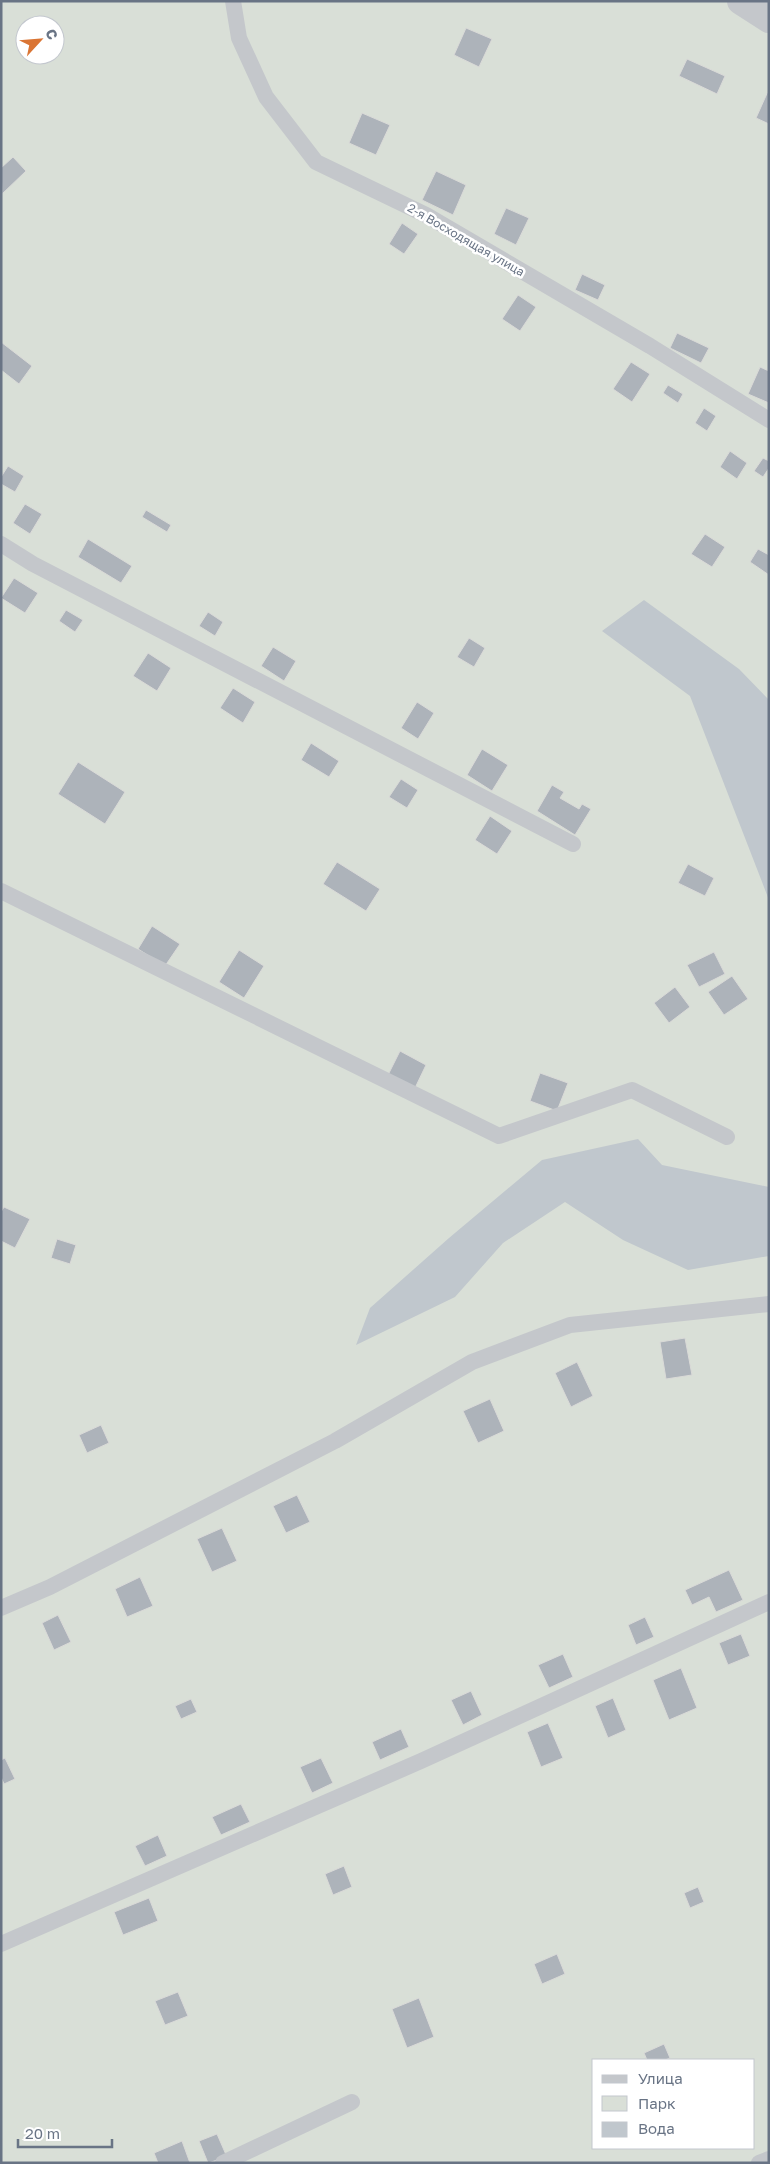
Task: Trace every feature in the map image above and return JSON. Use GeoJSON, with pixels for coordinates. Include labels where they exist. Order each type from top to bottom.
{"type":"FeatureCollection","features":[{"type":"Feature","properties":{"kind":"street"},"geometry":{"type":"LineString","coordinates":[[741,1],[769,18]]}},
{"type":"Feature","properties":{"kind":"lane","name":"2-я Восходящая улица"},"geometry":{"type":"LineString","coordinates":[[233,1],[240,38],[266,97],[316,162],[426,215],[650,346],[769,420]]}},
{"type":"Feature","properties":{"kind":"lane"},"geometry":{"type":"LineString","coordinates":[[1,544],[33,564],[573,844]]}},
{"type":"Feature","properties":{"kind":"lane"},"geometry":{"type":"LineString","coordinates":[[1,891],[499,1136],[632,1090],[727,1137]]}},
{"type":"Feature","properties":{"kind":"lane"},"geometry":{"type":"LineString","coordinates":[[1,1608],[50,1587],[335,1441],[472,1362],[570,1325],[769,1304]]}},
{"type":"Feature","properties":{"kind":"lane"},"geometry":{"type":"LineString","coordinates":[[1,1944],[421,1761],[769,1602]]}},
{"type":"Feature","properties":{"kind":"lane"},"geometry":{"type":"LineString","coordinates":[[223,2163],[352,2102]]}},
{"type":"Feature","properties":{"kind":"lane"},"geometry":{"type":"LineString","coordinates":[[759,2163],[769,2159]]}},
{"type":"Feature","properties":{"kind":"green space"},"geometry":{"type":"Polygon","coordinates":[[[1,1],[769,1],[769,2163],[1,2163],[1,1]]]}},
{"type":"Feature","properties":{"kind":"water"},"geometry":{"type":"Polygon","coordinates":[[[644,600],[739,669],[769,700],[769,900],[690,696],[602,631],[644,600]]]}},
{"type":"Feature","properties":{"kind":"water"},"geometry":{"type":"Polygon","coordinates":[[[638,1139],[662,1165],[769,1187],[769,1256],[688,1270],[623,1240],[565,1202],[503,1243],[455,1297],[356,1345],[370,1308],[449,1238],[542,1160],[638,1139]]]}},
{"type":"Feature","properties":{"kind":"building"},"geometry":{"type":"Polygon","coordinates":[[[466,28],[492,39],[479,67],[454,55],[466,28]]]}},
{"type":"Feature","properties":{"kind":"building"},"geometry":{"type":"Polygon","coordinates":[[[687,59],[725,76],[717,94],[679,76],[687,59]]]}},
{"type":"Feature","properties":{"kind":"building"},"geometry":{"type":"Polygon","coordinates":[[[769,89],[769,124],[756,118],[769,89]]]}},
{"type":"Feature","properties":{"kind":"building"},"geometry":{"type":"Polygon","coordinates":[[[362,113],[390,125],[376,155],[349,143],[362,113]]]}},
{"type":"Feature","properties":{"kind":"building"},"geometry":{"type":"Polygon","coordinates":[[[13,157],[26,171],[2,194],[1,168],[13,157]]]}},
{"type":"Feature","properties":{"kind":"building"},"geometry":{"type":"Polygon","coordinates":[[[436,171],[466,185],[453,215],[422,200],[436,171]]]}},
{"type":"Feature","properties":{"kind":"building"},"geometry":{"type":"Polygon","coordinates":[[[506,208],[529,218],[516,245],[494,234],[506,208]]]}},
{"type":"Feature","properties":{"kind":"building"},"geometry":{"type":"Polygon","coordinates":[[[402,223],[418,234],[404,254],[389,244],[402,223]]]}},
{"type":"Feature","properties":{"kind":"building"},"geometry":{"type":"Polygon","coordinates":[[[582,274],[605,285],[598,300],[575,290],[582,274]]]}},
{"type":"Feature","properties":{"kind":"building"},"geometry":{"type":"Polygon","coordinates":[[[518,295],[536,307],[520,331],[502,319],[518,295]]]}},
{"type":"Feature","properties":{"kind":"building"},"geometry":{"type":"Polygon","coordinates":[[[677,333],[709,348],[701,363],[670,348],[677,333]]]}},
{"type":"Feature","properties":{"kind":"building"},"geometry":{"type":"Polygon","coordinates":[[[1,342],[32,366],[19,384],[1,370],[1,342]]]}},
{"type":"Feature","properties":{"kind":"building"},"geometry":{"type":"Polygon","coordinates":[[[631,362],[650,374],[632,402],[613,389],[631,362]]]}},
{"type":"Feature","properties":{"kind":"building"},"geometry":{"type":"Polygon","coordinates":[[[760,367],[769,371],[769,403],[748,394],[760,367]]]}},
{"type":"Feature","properties":{"kind":"building"},"geometry":{"type":"Polygon","coordinates":[[[668,385],[683,394],[678,403],[663,393],[668,385]]]}},
{"type":"Feature","properties":{"kind":"building"},"geometry":{"type":"Polygon","coordinates":[[[704,408],[716,416],[707,431],[695,423],[704,408]]]}},
{"type":"Feature","properties":{"kind":"building"},"geometry":{"type":"Polygon","coordinates":[[[730,451],[747,463],[737,479],[720,467],[730,451]]]}},
{"type":"Feature","properties":{"kind":"building"},"geometry":{"type":"Polygon","coordinates":[[[763,458],[769,461],[769,468],[763,477],[754,471],[763,458]]]}},
{"type":"Feature","properties":{"kind":"building"},"geometry":{"type":"Polygon","coordinates":[[[8,466],[24,476],[15,492],[1,484],[1,477],[8,466]]]}},
{"type":"Feature","properties":{"kind":"building"},"geometry":{"type":"Polygon","coordinates":[[[25,504],[42,514],[30,534],[13,523],[25,504]]]}},
{"type":"Feature","properties":{"kind":"building"},"geometry":{"type":"Polygon","coordinates":[[[146,510],[171,525],[167,532],[142,517],[146,510]]]}},
{"type":"Feature","properties":{"kind":"building"},"geometry":{"type":"Polygon","coordinates":[[[705,534],[725,547],[712,567],[691,554],[705,534]]]}},
{"type":"Feature","properties":{"kind":"building"},"geometry":{"type":"Polygon","coordinates":[[[88,539],[132,566],[121,583],[78,557],[88,539]]]}},
{"type":"Feature","properties":{"kind":"building"},"geometry":{"type":"Polygon","coordinates":[[[758,549],[769,555],[769,575],[750,562],[758,549]]]}},
{"type":"Feature","properties":{"kind":"building"},"geometry":{"type":"Polygon","coordinates":[[[14,578],[38,593],[25,613],[1,598],[14,578]]]}},
{"type":"Feature","properties":{"kind":"building"},"geometry":{"type":"Polygon","coordinates":[[[66,610],[83,620],[75,632],[59,621],[66,610]]]}},
{"type":"Feature","properties":{"kind":"building"},"geometry":{"type":"Polygon","coordinates":[[[208,612],[223,622],[215,636],[199,626],[208,612]]]}},
{"type":"Feature","properties":{"kind":"building"},"geometry":{"type":"Polygon","coordinates":[[[469,638],[485,648],[474,667],[457,657],[469,638]]]}},
{"type":"Feature","properties":{"kind":"building"},"geometry":{"type":"Polygon","coordinates":[[[273,647],[296,661],[284,681],[261,666],[273,647]]]}},
{"type":"Feature","properties":{"kind":"building"},"geometry":{"type":"Polygon","coordinates":[[[148,653],[171,668],[157,691],[133,676],[148,653]]]}},
{"type":"Feature","properties":{"kind":"building"},"geometry":{"type":"Polygon","coordinates":[[[233,688],[255,702],[243,723],[220,708],[233,688]]]}},
{"type":"Feature","properties":{"kind":"building"},"geometry":{"type":"Polygon","coordinates":[[[417,702],[434,713],[418,739],[401,728],[417,702]]]}},
{"type":"Feature","properties":{"kind":"building"},"geometry":{"type":"Polygon","coordinates":[[[311,743],[339,761],[329,777],[301,760],[311,743]]]}},
{"type":"Feature","properties":{"kind":"building"},"geometry":{"type":"Polygon","coordinates":[[[482,749],[508,765],[492,791],[467,775],[482,749]]]}},
{"type":"Feature","properties":{"kind":"building"},"geometry":{"type":"Polygon","coordinates":[[[78,762],[125,792],[105,824],[58,794],[78,762]]]}},
{"type":"Feature","properties":{"kind":"building"},"geometry":{"type":"Polygon","coordinates":[[[401,779],[418,790],[407,808],[389,797],[401,779]]]}},
{"type":"Feature","properties":{"kind":"building"},"geometry":{"type":"Polygon","coordinates":[[[552,785],[564,792],[560,798],[579,809],[582,804],[591,809],[575,835],[537,811],[552,785]]]}},
{"type":"Feature","properties":{"kind":"building"},"geometry":{"type":"Polygon","coordinates":[[[490,816],[512,831],[497,854],[475,840],[490,816]]]}},
{"type":"Feature","properties":{"kind":"building"},"geometry":{"type":"Polygon","coordinates":[[[337,862],[380,889],[366,911],[323,884],[337,862]]]}},
{"type":"Feature","properties":{"kind":"building"},"geometry":{"type":"Polygon","coordinates":[[[688,864],[714,878],[705,896],[678,883],[688,864]]]}},
{"type":"Feature","properties":{"kind":"building"},"geometry":{"type":"Polygon","coordinates":[[[152,926],[180,944],[165,966],[138,949],[152,926]]]}},
{"type":"Feature","properties":{"kind":"building"},"geometry":{"type":"Polygon","coordinates":[[[239,950],[264,966],[244,998],[219,982],[239,950]]]}},
{"type":"Feature","properties":{"kind":"building"},"geometry":{"type":"Polygon","coordinates":[[[714,952],[725,974],[699,987],[687,965],[714,952]]]}},
{"type":"Feature","properties":{"kind":"building"},"geometry":{"type":"Polygon","coordinates":[[[732,976],[748,999],[724,1015],[708,992],[732,976]]]}},
{"type":"Feature","properties":{"kind":"building"},"geometry":{"type":"Polygon","coordinates":[[[675,987],[690,1007],[669,1023],[654,1003],[675,987]]]}},
{"type":"Feature","properties":{"kind":"building"},"geometry":{"type":"Polygon","coordinates":[[[400,1051],[426,1065],[415,1088],[388,1075],[400,1051]]]}},
{"type":"Feature","properties":{"kind":"building"},"geometry":{"type":"Polygon","coordinates":[[[540,1073],[568,1083],[557,1111],[530,1101],[540,1073]]]}},
{"type":"Feature","properties":{"kind":"building"},"geometry":{"type":"Polygon","coordinates":[[[4,1207],[30,1219],[15,1248],[1,1241],[1,1212],[4,1207]]]}},
{"type":"Feature","properties":{"kind":"building"},"geometry":{"type":"Polygon","coordinates":[[[57,1239],[76,1245],[70,1264],[51,1258],[57,1239]]]}},
{"type":"Feature","properties":{"kind":"building"},"geometry":{"type":"Polygon","coordinates":[[[685,1338],[692,1375],[666,1379],[660,1342],[685,1338]]]}},
{"type":"Feature","properties":{"kind":"building"},"geometry":{"type":"Polygon","coordinates":[[[577,1362],[593,1396],[571,1407],[555,1373],[577,1362]]]}},
{"type":"Feature","properties":{"kind":"building"},"geometry":{"type":"Polygon","coordinates":[[[490,1399],[504,1431],[478,1443],[463,1411],[490,1399]]]}},
{"type":"Feature","properties":{"kind":"building"},"geometry":{"type":"Polygon","coordinates":[[[101,1425],[109,1443],[87,1453],[79,1435],[101,1425]]]}},
{"type":"Feature","properties":{"kind":"building"},"geometry":{"type":"Polygon","coordinates":[[[297,1495],[310,1522],[286,1533],[273,1506],[297,1495]]]}},
{"type":"Feature","properties":{"kind":"building"},"geometry":{"type":"Polygon","coordinates":[[[222,1528],[237,1561],[212,1572],[197,1539],[222,1528]]]}},
{"type":"Feature","properties":{"kind":"building"},"geometry":{"type":"Polygon","coordinates":[[[729,1570],[743,1600],[716,1612],[709,1597],[692,1605],[685,1590],[729,1570]]]}},
{"type":"Feature","properties":{"kind":"building"},"geometry":{"type":"Polygon","coordinates":[[[140,1577],[153,1606],[127,1617],[115,1589],[140,1577]]]}},
{"type":"Feature","properties":{"kind":"building"},"geometry":{"type":"Polygon","coordinates":[[[58,1615],[71,1642],[54,1650],[42,1623],[58,1615]]]}},
{"type":"Feature","properties":{"kind":"building"},"geometry":{"type":"Polygon","coordinates":[[[645,1617],[654,1637],[636,1645],[628,1625],[645,1617]]]}},
{"type":"Feature","properties":{"kind":"building"},"geometry":{"type":"Polygon","coordinates":[[[741,1634],[750,1656],[728,1665],[719,1643],[741,1634]]]}},
{"type":"Feature","properties":{"kind":"building"},"geometry":{"type":"Polygon","coordinates":[[[563,1654],[573,1677],[549,1688],[538,1665],[563,1654]]]}},
{"type":"Feature","properties":{"kind":"building"},"geometry":{"type":"Polygon","coordinates":[[[681,1668],[697,1708],[669,1720],[653,1680],[681,1668]]]}},
{"type":"Feature","properties":{"kind":"building"},"geometry":{"type":"Polygon","coordinates":[[[471,1691],[482,1715],[463,1725],[451,1700],[471,1691]]]}},
{"type":"Feature","properties":{"kind":"building"},"geometry":{"type":"Polygon","coordinates":[[[613,1698],[626,1730],[608,1738],[595,1706],[613,1698]]]}},
{"type":"Feature","properties":{"kind":"building"},"geometry":{"type":"Polygon","coordinates":[[[191,1699],[197,1712],[181,1719],[175,1706],[191,1699]]]}},
{"type":"Feature","properties":{"kind":"building"},"geometry":{"type":"Polygon","coordinates":[[[548,1723],[563,1758],[541,1767],[527,1732],[548,1723]]]}},
{"type":"Feature","properties":{"kind":"building"},"geometry":{"type":"Polygon","coordinates":[[[401,1729],[409,1747],[380,1760],[372,1742],[401,1729]]]}},
{"type":"Feature","properties":{"kind":"building"},"geometry":{"type":"Polygon","coordinates":[[[5,1758],[15,1779],[4,1784],[1,1777],[1,1760],[5,1758]]]}},
{"type":"Feature","properties":{"kind":"building"},"geometry":{"type":"Polygon","coordinates":[[[321,1758],[333,1783],[312,1793],[300,1767],[321,1758]]]}},
{"type":"Feature","properties":{"kind":"building"},"geometry":{"type":"Polygon","coordinates":[[[241,1804],[250,1822],[221,1835],[212,1817],[241,1804]]]}},
{"type":"Feature","properties":{"kind":"building"},"geometry":{"type":"Polygon","coordinates":[[[158,1835],[167,1856],[145,1866],[135,1846],[158,1835]]]}},
{"type":"Feature","properties":{"kind":"building"},"geometry":{"type":"Polygon","coordinates":[[[344,1866],[352,1887],[333,1895],[325,1874],[344,1866]]]}},
{"type":"Feature","properties":{"kind":"building"},"geometry":{"type":"Polygon","coordinates":[[[698,1887],[704,1902],[690,1908],[684,1893],[698,1887]]]}},
{"type":"Feature","properties":{"kind":"building"},"geometry":{"type":"Polygon","coordinates":[[[149,1898],[158,1921],[123,1935],[114,1912],[149,1898]]]}},
{"type":"Feature","properties":{"kind":"building"},"geometry":{"type":"Polygon","coordinates":[[[557,1954],[565,1974],[542,1984],[534,1964],[557,1954]]]}},
{"type":"Feature","properties":{"kind":"building"},"geometry":{"type":"Polygon","coordinates":[[[178,1992],[188,2016],[165,2025],[155,2001],[178,1992]]]}},
{"type":"Feature","properties":{"kind":"building"},"geometry":{"type":"Polygon","coordinates":[[[419,1998],[434,2037],[407,2048],[392,2009],[419,1998]]]}},
{"type":"Feature","properties":{"kind":"building"},"geometry":{"type":"Polygon","coordinates":[[[664,2044],[670,2058],[647,2059],[644,2053],[664,2044]]]}},
{"type":"Feature","properties":{"kind":"building"},"geometry":{"type":"Polygon","coordinates":[[[217,2134],[227,2157],[208,2163],[199,2141],[217,2134]]]}},
{"type":"Feature","properties":{"kind":"building"},"geometry":{"type":"Polygon","coordinates":[[[182,2141],[190,2163],[158,2163],[154,2153],[182,2141]]]}}]}
